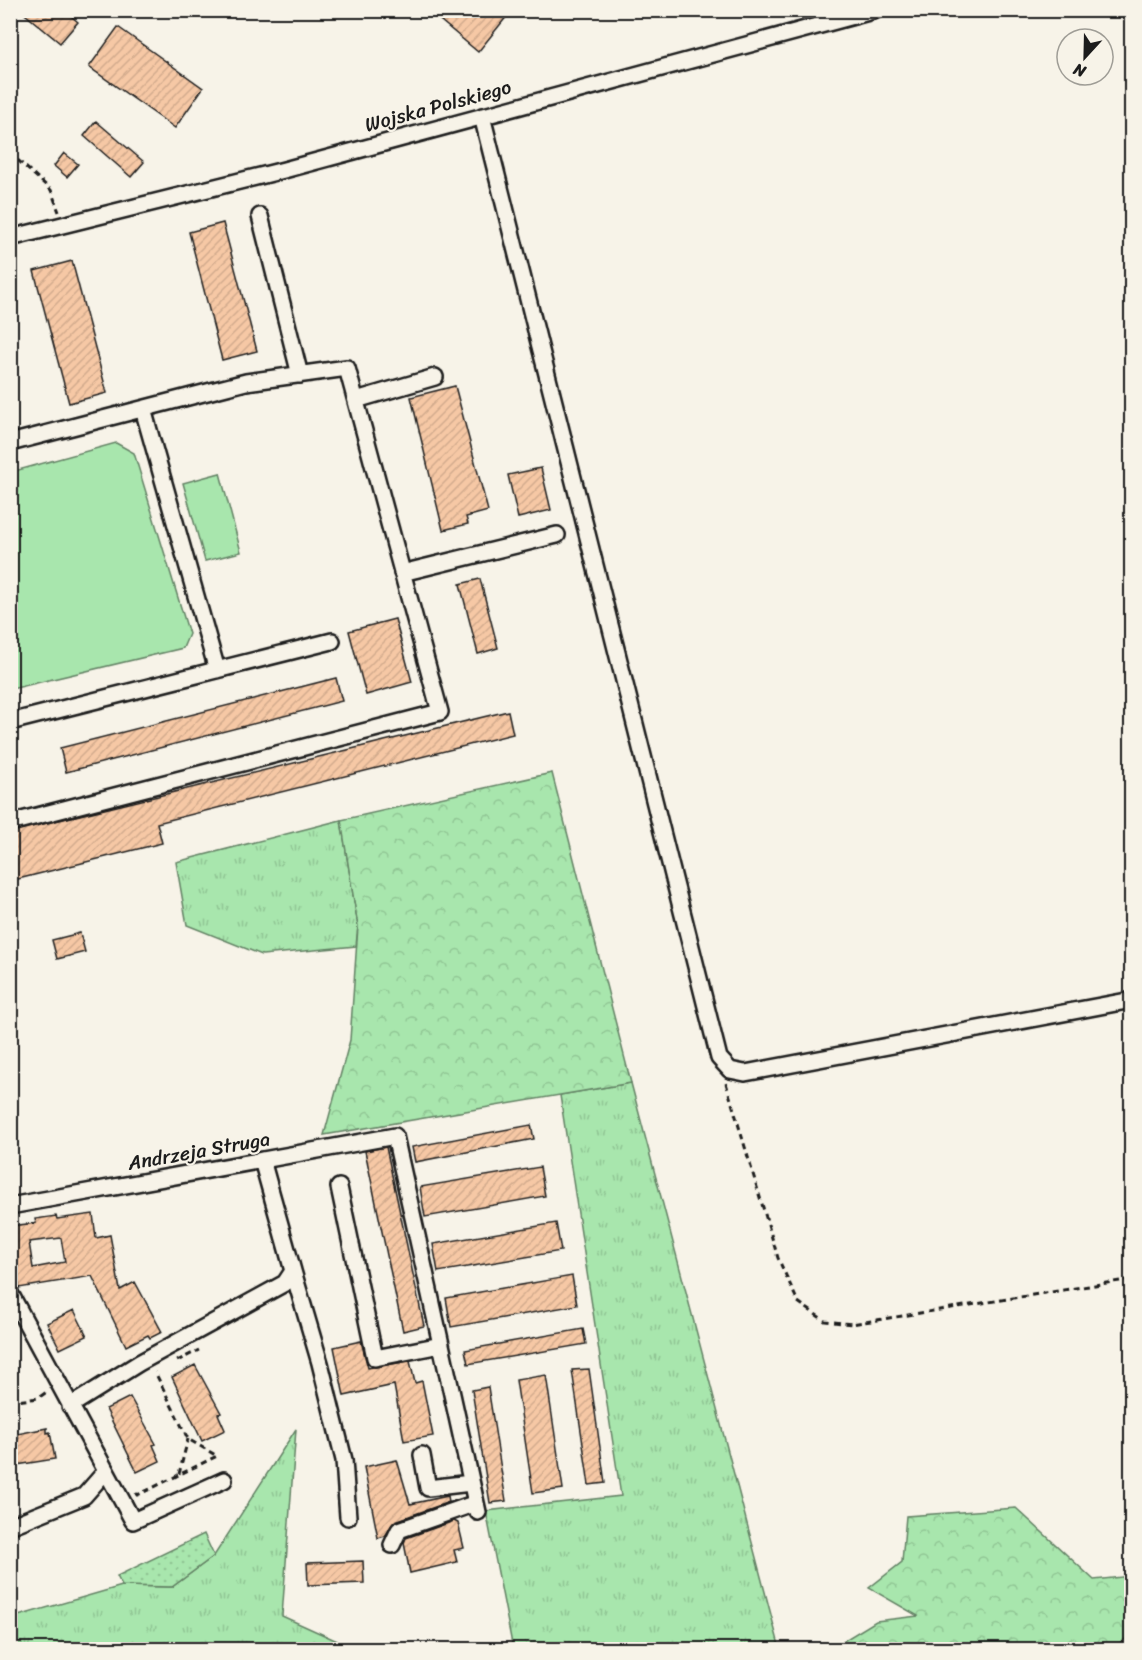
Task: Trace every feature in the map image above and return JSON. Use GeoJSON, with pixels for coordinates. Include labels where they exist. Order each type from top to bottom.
{"type":"FeatureCollection","features":[{"type":"Feature","properties":{"kind":"street","name":"Wojska Polskiego"},"geometry":{"type":"LineString","coordinates":[[10,238],[284,170],[876,10]]}},
{"type":"Feature","properties":{"kind":"street"},"geometry":{"type":"LineString","coordinates":[[482,116],[719,1058],[730,1070],[746,1072],[1131,1000]]}},
{"type":"Feature","properties":{"kind":"street"},"geometry":{"type":"LineString","coordinates":[[260,216],[300,375]]}},
{"type":"Feature","properties":{"kind":"street"},"geometry":{"type":"LineString","coordinates":[[10,443],[246,382],[347,369],[440,712],[10,823]]}},
{"type":"Feature","properties":{"kind":"street"},"geometry":{"type":"LineString","coordinates":[[356,400],[435,376]]}},
{"type":"Feature","properties":{"kind":"street"},"geometry":{"type":"LineString","coordinates":[[142,409],[217,670]]}},
{"type":"Feature","properties":{"kind":"street"},"geometry":{"type":"LineString","coordinates":[[402,573],[557,535]]}},
{"type":"Feature","properties":{"kind":"street"},"geometry":{"type":"LineString","coordinates":[[10,722],[332,641]]}},
{"type":"Feature","properties":{"kind":"street","name":"Andrzeja Struga"},"geometry":{"type":"LineString","coordinates":[[10,1206],[395,1136],[441,1346]]}},
{"type":"Feature","properties":{"kind":"street"},"geometry":{"type":"LineString","coordinates":[[262,1160],[320,1363],[344,1460],[348,1517]]}},
{"type":"Feature","properties":{"kind":"street"},"geometry":{"type":"LineString","coordinates":[[339,1187],[375,1358],[441,1346],[477,1508],[399,1530],[392,1545]]}},
{"type":"Feature","properties":{"kind":"street"},"geometry":{"type":"LineString","coordinates":[[70,1406],[139,1363],[285,1284],[293,1271]]}},
{"type":"Feature","properties":{"kind":"street"},"geometry":{"type":"LineString","coordinates":[[10,1293],[133,1521],[224,1480]]}},
{"type":"Feature","properties":{"kind":"street"},"geometry":{"type":"LineString","coordinates":[[422,1455],[428,1488],[471,1483]]}},
{"type":"Feature","properties":{"kind":"street"},"geometry":{"type":"LineString","coordinates":[[10,1526],[23,1523],[84,1496],[105,1472]]}},
{"type":"Feature","properties":{"kind":"path"},"geometry":{"type":"LineString","coordinates":[[10,153],[51,190],[58,206]]}},
{"type":"Feature","properties":{"kind":"path"},"geometry":{"type":"LineString","coordinates":[[719,1058],[778,1258],[798,1302],[825,1321],[852,1324],[1131,1279]]}},
{"type":"Feature","properties":{"kind":"path"},"geometry":{"type":"LineString","coordinates":[[173,1363],[199,1350]]}},
{"type":"Feature","properties":{"kind":"path"},"geometry":{"type":"LineString","coordinates":[[146,1376],[164,1367]]}},
{"type":"Feature","properties":{"kind":"path"},"geometry":{"type":"LineString","coordinates":[[131,1485],[137,1496],[217,1456],[188,1439],[155,1372]]}},
{"type":"Feature","properties":{"kind":"path"},"geometry":{"type":"LineString","coordinates":[[10,1402],[38,1398],[55,1386]]}},
{"type":"Feature","properties":{"kind":"path"},"geometry":{"type":"LineString","coordinates":[[179,1474],[188,1439]]}},
{"type":"Feature","properties":{"kind":"green space"},"geometry":{"type":"Polygon","coordinates":[[[116,443],[134,453],[189,634],[183,648],[11,689],[11,472],[116,443]]]}},
{"type":"Feature","properties":{"kind":"green space"},"geometry":{"type":"Polygon","coordinates":[[[220,473],[241,552],[205,561],[183,483],[220,473]]]}},
{"type":"Feature","properties":{"kind":"green space"},"geometry":{"type":"Polygon","coordinates":[[[552,773],[631,1083],[324,1135],[350,1040],[358,926],[341,820],[552,773]]]}},
{"type":"Feature","properties":{"kind":"green space"},"geometry":{"type":"Polygon","coordinates":[[[341,820],[358,926],[356,946],[262,955],[187,925],[176,862],[341,820]]]}},
{"type":"Feature","properties":{"kind":"green space"},"geometry":{"type":"Polygon","coordinates":[[[631,1083],[780,1649],[513,1649],[486,1511],[621,1496],[560,1095],[631,1083]]]}},
{"type":"Feature","properties":{"kind":"green space"},"geometry":{"type":"Polygon","coordinates":[[[296,1429],[282,1616],[355,1649],[11,1650],[11,1618],[122,1586],[172,1587],[214,1556],[296,1429]]]}},
{"type":"Feature","properties":{"kind":"green space"},"geometry":{"type":"Polygon","coordinates":[[[1016,1508],[1094,1580],[1131,1576],[1131,1635],[1109,1650],[830,1649],[876,1621],[918,1616],[869,1588],[902,1562],[906,1516],[1016,1508]]]}},
{"type":"Feature","properties":{"kind":"green space"},"geometry":{"type":"Polygon","coordinates":[[[204,1534],[214,1556],[172,1587],[122,1586],[117,1576],[204,1534]]]}},
{"type":"Feature","properties":{"kind":"building"},"geometry":{"type":"Polygon","coordinates":[[[20,10],[64,10],[78,22],[60,43],[20,10]]]}},
{"type":"Feature","properties":{"kind":"building"},"geometry":{"type":"Polygon","coordinates":[[[428,10],[512,10],[478,52],[428,10]]]}},
{"type":"Feature","properties":{"kind":"building"},"geometry":{"type":"Polygon","coordinates":[[[118,27],[203,88],[175,128],[89,67],[118,27]]]}},
{"type":"Feature","properties":{"kind":"building"},"geometry":{"type":"Polygon","coordinates":[[[96,121],[144,162],[131,177],[84,136],[96,121]]]}},
{"type":"Feature","properties":{"kind":"building"},"geometry":{"type":"Polygon","coordinates":[[[64,153],[78,164],[67,177],[54,166],[64,153]]]}},
{"type":"Feature","properties":{"kind":"building"},"geometry":{"type":"Polygon","coordinates":[[[223,223],[257,351],[222,360],[189,232],[223,223]]]}},
{"type":"Feature","properties":{"kind":"building"},"geometry":{"type":"Polygon","coordinates":[[[72,261],[107,393],[69,403],[34,271],[72,261]]]}},
{"type":"Feature","properties":{"kind":"building"},"geometry":{"type":"Polygon","coordinates":[[[455,386],[488,511],[466,517],[468,524],[443,530],[411,397],[455,386]]]}},
{"type":"Feature","properties":{"kind":"building"},"geometry":{"type":"Polygon","coordinates":[[[541,468],[551,510],[518,518],[508,475],[541,468]]]}},
{"type":"Feature","properties":{"kind":"building"},"geometry":{"type":"Polygon","coordinates":[[[480,579],[498,648],[478,654],[460,584],[480,579]]]}},
{"type":"Feature","properties":{"kind":"building"},"geometry":{"type":"Polygon","coordinates":[[[395,619],[412,682],[366,695],[349,631],[395,619]]]}},
{"type":"Feature","properties":{"kind":"building"},"geometry":{"type":"Polygon","coordinates":[[[336,678],[342,701],[66,772],[60,748],[336,678]]]}},
{"type":"Feature","properties":{"kind":"building"},"geometry":{"type":"Polygon","coordinates":[[[508,711],[513,734],[157,823],[162,843],[10,881],[10,832],[508,711]]]}},
{"type":"Feature","properties":{"kind":"building"},"geometry":{"type":"Polygon","coordinates":[[[80,933],[85,952],[57,959],[52,940],[80,933]]]}},
{"type":"Feature","properties":{"kind":"building"},"geometry":{"type":"Polygon","coordinates":[[[531,1125],[534,1139],[415,1162],[412,1147],[531,1125]]]}},
{"type":"Feature","properties":{"kind":"building"},"geometry":{"type":"Polygon","coordinates":[[[386,1147],[424,1326],[403,1331],[365,1151],[386,1147]]]}},
{"type":"Feature","properties":{"kind":"building"},"geometry":{"type":"Polygon","coordinates":[[[540,1167],[545,1196],[425,1217],[420,1187],[540,1167]]]}},
{"type":"Feature","properties":{"kind":"building"},"geometry":{"type":"Polygon","coordinates":[[[93,1214],[96,1238],[110,1235],[120,1290],[135,1282],[162,1332],[150,1338],[148,1335],[126,1346],[92,1276],[19,1288],[15,1246],[10,1247],[10,1226],[36,1223],[35,1219],[56,1216],[57,1219],[93,1214]],[[61,1238],[29,1242],[33,1268],[65,1262],[61,1238]]]}},
{"type":"Feature","properties":{"kind":"building"},"geometry":{"type":"Polygon","coordinates":[[[556,1223],[561,1251],[438,1272],[433,1244],[556,1223]]]}},
{"type":"Feature","properties":{"kind":"building"},"geometry":{"type":"Polygon","coordinates":[[[572,1276],[577,1305],[451,1327],[446,1298],[572,1276]]]}},
{"type":"Feature","properties":{"kind":"building"},"geometry":{"type":"Polygon","coordinates":[[[74,1310],[87,1336],[60,1349],[47,1323],[74,1310]]]}},
{"type":"Feature","properties":{"kind":"building"},"geometry":{"type":"Polygon","coordinates":[[[583,1329],[586,1344],[468,1364],[465,1350],[583,1329]]]}},
{"type":"Feature","properties":{"kind":"building"},"geometry":{"type":"Polygon","coordinates":[[[361,1341],[368,1368],[410,1361],[415,1383],[422,1381],[433,1436],[404,1441],[394,1385],[344,1396],[334,1347],[361,1341]]]}},
{"type":"Feature","properties":{"kind":"building"},"geometry":{"type":"Polygon","coordinates":[[[195,1365],[221,1413],[218,1414],[225,1430],[202,1441],[172,1377],[195,1365]]]}},
{"type":"Feature","properties":{"kind":"building"},"geometry":{"type":"Polygon","coordinates":[[[589,1369],[605,1483],[589,1485],[572,1370],[589,1369]]]}},
{"type":"Feature","properties":{"kind":"building"},"geometry":{"type":"Polygon","coordinates":[[[546,1375],[563,1489],[533,1493],[516,1380],[546,1375]]]}},
{"type":"Feature","properties":{"kind":"building"},"geometry":{"type":"Polygon","coordinates":[[[488,1387],[506,1501],[490,1503],[472,1390],[488,1387]]]}},
{"type":"Feature","properties":{"kind":"building"},"geometry":{"type":"Polygon","coordinates":[[[130,1397],[156,1444],[153,1445],[160,1461],[137,1472],[106,1409],[130,1397]]]}},
{"type":"Feature","properties":{"kind":"building"},"geometry":{"type":"Polygon","coordinates":[[[47,1428],[47,1433],[50,1432],[55,1459],[10,1466],[10,1439],[18,1438],[17,1434],[47,1428]]]}},
{"type":"Feature","properties":{"kind":"building"},"geometry":{"type":"Polygon","coordinates":[[[397,1460],[410,1504],[448,1496],[449,1502],[395,1521],[385,1536],[378,1538],[364,1467],[397,1460]]]}},
{"type":"Feature","properties":{"kind":"building"},"geometry":{"type":"Polygon","coordinates":[[[454,1521],[458,1523],[464,1548],[454,1550],[457,1562],[410,1573],[404,1543],[406,1538],[454,1521]]]}},
{"type":"Feature","properties":{"kind":"building"},"geometry":{"type":"Polygon","coordinates":[[[363,1561],[364,1583],[308,1585],[307,1563],[363,1561]]]}}]}
